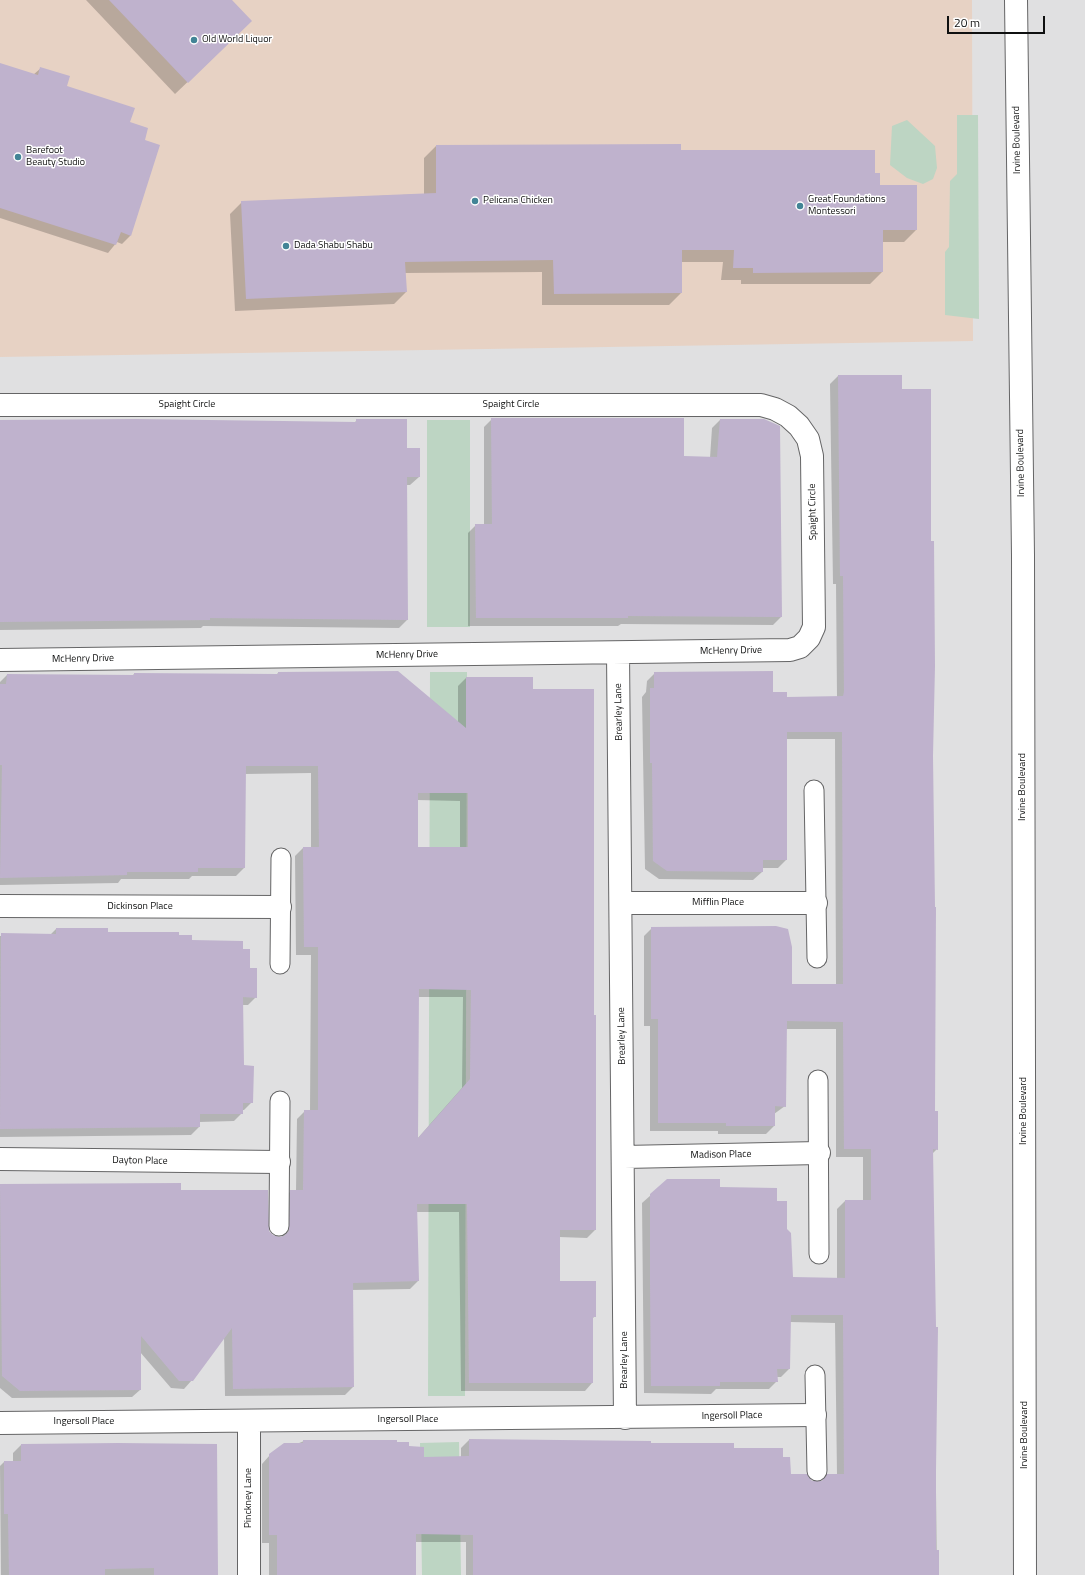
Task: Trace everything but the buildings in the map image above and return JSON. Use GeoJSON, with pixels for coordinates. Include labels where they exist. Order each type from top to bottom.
{"type":"FeatureCollection","features":[{"type":"Feature","properties":{"kind":"street","name":"Irvine Boulevard"},"geometry":{"type":"LineString","coordinates":[[1016,0],[1023,555],[1025,1575]]}},
{"type":"Feature","properties":{"kind":"street","name":"Spaight Circle"},"geometry":{"type":"LineString","coordinates":[[0,405],[761,405],[775,409],[788,416],[799,426],[808,439],[812,456],[814,627],[809,638]]}},
{"type":"Feature","properties":{"kind":"street","name":"McHenry Drive"},"geometry":{"type":"LineString","coordinates":[[0,660],[790,650],[800,647],[809,638]]}},
{"type":"Feature","properties":{"kind":"street","name":"Brearley Lane"},"geometry":{"type":"LineString","coordinates":[[618,653],[624,1157],[625,1418]]}},
{"type":"Feature","properties":{"kind":"street","name":"Mifflin Place"},"geometry":{"type":"LineString","coordinates":[[621,903],[816,903]]}},
{"type":"Feature","properties":{"kind":"street","name":"Dickinson Place"},"geometry":{"type":"LineString","coordinates":[[0,906],[280,907]]}},
{"type":"Feature","properties":{"kind":"street","name":"Madison Place"},"geometry":{"type":"LineString","coordinates":[[624,1157],[819,1153]]}},
{"type":"Feature","properties":{"kind":"street","name":"Dayton Place"},"geometry":{"type":"LineString","coordinates":[[0,1159],[279,1162]]}},
{"type":"Feature","properties":{"kind":"street","name":"Ingersoll Place"},"geometry":{"type":"LineString","coordinates":[[0,1423],[815,1415]]}},
{"type":"Feature","properties":{"kind":"street","name":"Pinckney Lane"},"geometry":{"type":"LineString","coordinates":[[249,1421],[249,1575]]}},
{"type":"Feature","properties":{"kind":"lane"},"geometry":{"type":"LineString","coordinates":[[814,790],[817,958]]}},
{"type":"Feature","properties":{"kind":"lane"},"geometry":{"type":"LineString","coordinates":[[280,964],[281,858]]}},
{"type":"Feature","properties":{"kind":"lane"},"geometry":{"type":"LineString","coordinates":[[818,1080],[819,1254]]}},
{"type":"Feature","properties":{"kind":"lane"},"geometry":{"type":"LineString","coordinates":[[279,1226],[280,1102]]}},
{"type":"Feature","properties":{"kind":"lane"},"geometry":{"type":"LineString","coordinates":[[815,1375],[815,1415],[818,1471]]}},
{"type":"Feature","properties":{"kind":"shaded area"},"geometry":{"type":"Polygon","coordinates":[[[0,0],[972,0],[973,341],[0,357],[0,0]]]}},
{"type":"Feature","properties":{"kind":"green space"},"geometry":{"type":"Polygon","coordinates":[[[957,115],[978,115],[979,319],[945,315],[945,252],[949,247],[950,181],[957,174],[957,115]]]}},
{"type":"Feature","properties":{"kind":"green space"},"geometry":{"type":"Polygon","coordinates":[[[907,120],[935,146],[937,168],[933,179],[923,184],[907,178],[890,165],[892,126],[907,120]]]}},
{"type":"Feature","properties":{"kind":"green space"},"geometry":{"type":"Polygon","coordinates":[[[427,420],[470,420],[470,627],[427,627],[427,420]]]}},
{"type":"Feature","properties":{"kind":"green space"},"geometry":{"type":"Polygon","coordinates":[[[430,672],[467,672],[465,1396],[428,1396],[430,672]]]}},
{"type":"Feature","properties":{"kind":"green space"},"geometry":{"type":"Polygon","coordinates":[[[459,1442],[461,1575],[422,1575],[420,1443],[459,1442]]]}},
{"type":"Feature","properties":{"kind":"place","name":"Old World Liquor"},"geometry":{"type":"Point","coordinates":[194,40]}},
{"type":"Feature","properties":{"kind":"place","name":"Barefoot Beauty Studio"},"geometry":{"type":"Point","coordinates":[18,157]}},
{"type":"Feature","properties":{"kind":"place","name":"Pelicana Chicken"},"geometry":{"type":"Point","coordinates":[475,201]}},
{"type":"Feature","properties":{"kind":"place","name":"Great Foundations Montessori"},"geometry":{"type":"Point","coordinates":[800,206]}},
{"type":"Feature","properties":{"kind":"place","name":"Dada Shabu Shabu"},"geometry":{"type":"Point","coordinates":[286,246]}}]}
